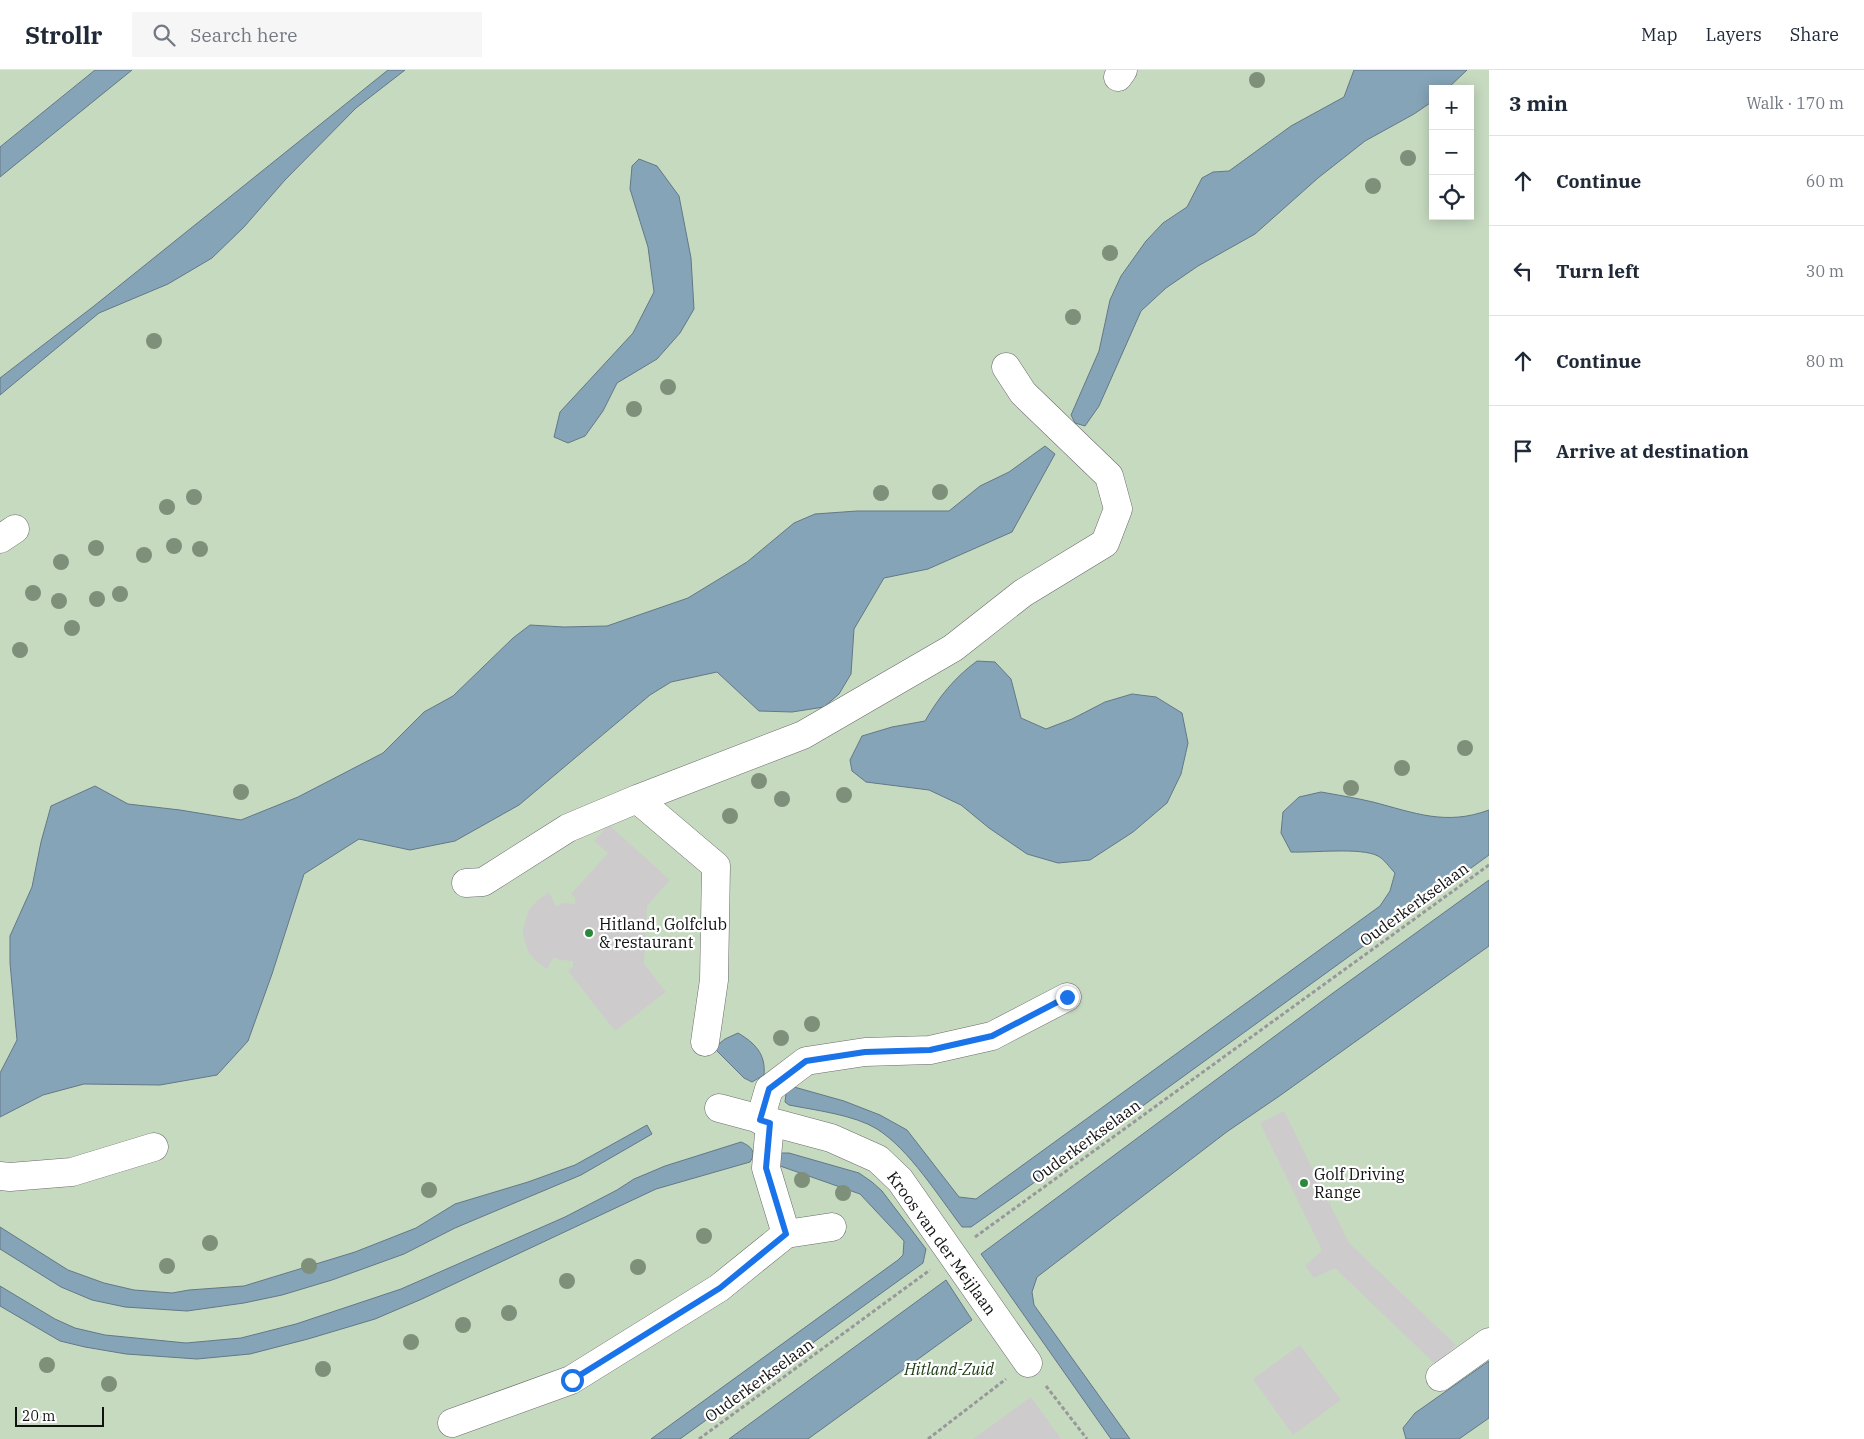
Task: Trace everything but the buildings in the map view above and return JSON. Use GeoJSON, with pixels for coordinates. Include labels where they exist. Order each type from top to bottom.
{"type":"FeatureCollection","features":[{"type":"Feature","properties":{"kind":"lane"},"geometry":{"type":"LineString","coordinates":[[466,883],[483,882],[568,828],[637,799],[803,735],[953,648],[1023,593],[1105,543],[1118,509],[1109,476],[1022,393],[1006,367]]}},
{"type":"Feature","properties":{"kind":"lane"},"geometry":{"type":"LineString","coordinates":[[637,799],[716,866],[714,980],[705,1042]]}},
{"type":"Feature","properties":{"kind":"lane"},"geometry":{"type":"LineString","coordinates":[[786,1234],[766,1168],[765,1121],[769,1089],[806,1061],[865,1052],[930,1050],[992,1036],[1067,997]]}},
{"type":"Feature","properties":{"kind":"lane","name":"Kroos van der Meijlaan"},"geometry":{"type":"LineString","coordinates":[[720,1108],[831,1138],[878,1159],[900,1180],[1028,1363]]}},
{"type":"Feature","properties":{"kind":"lane"},"geometry":{"type":"LineString","coordinates":[[0,1176],[10,1177],[72,1172],[154,1147]]}},
{"type":"Feature","properties":{"kind":"lane"},"geometry":{"type":"LineString","coordinates":[[452,1423],[572,1380],[720,1288],[786,1234],[832,1227]]}},
{"type":"Feature","properties":{"kind":"lane"},"geometry":{"type":"LineString","coordinates":[[1440,1377],[1489,1342]]}},
{"type":"Feature","properties":{"kind":"path","name":"Ouderkerkselaan"},"geometry":{"type":"LineString","coordinates":[[699,1439],[1489,865]]}},
{"type":"Feature","properties":{"kind":"path"},"geometry":{"type":"LineString","coordinates":[[928,1439],[1028,1363],[1087,1439]]}},
{"type":"Feature","properties":{"kind":"green space"},"geometry":{"type":"Polygon","coordinates":[[[0,70],[95,70],[0,147],[0,70]]]}},
{"type":"Feature","properties":{"kind":"green space","name":"Hitland-Zuid"},"geometry":{"type":"Polygon","coordinates":[[[123,70],[1489,70],[1489,1439],[0,1439],[0,162],[123,70]]]}},
{"type":"Feature","properties":{"kind":"water"},"geometry":{"type":"Polygon","coordinates":[[[95,70],[132,70],[0,177],[0,147],[95,70]]]}},
{"type":"Feature","properties":{"kind":"water"},"geometry":{"type":"Polygon","coordinates":[[[388,70],[405,70],[356,108],[285,180],[244,227],[212,258],[168,284],[99,313],[0,395],[0,378],[94,306],[388,70]]]}},
{"type":"Feature","properties":{"kind":"water"},"geometry":{"type":"Polygon","coordinates":[[[1354,70],[1467,70],[1451,85],[1429,85],[1429,104],[1365,141],[1318,178],[1255,234],[1198,266],[1166,288],[1141,311],[1099,406],[1085,426],[1075,423],[1071,415],[1099,351],[1110,300],[1121,276],[1146,241],[1163,223],[1187,207],[1202,178],[1213,172],[1229,171],[1291,126],[1344,97],[1354,70]]]}},
{"type":"Feature","properties":{"kind":"water"},"geometry":{"type":"Polygon","coordinates":[[[639,159],[657,166],[679,196],[691,258],[694,309],[680,333],[657,359],[617,383],[603,411],[585,436],[568,443],[554,437],[560,412],[633,333],[654,292],[648,247],[630,189],[632,166],[639,159]]]}},
{"type":"Feature","properties":{"kind":"water"},"geometry":{"type":"Polygon","coordinates":[[[1045,446],[1055,454],[1012,532],[928,569],[884,578],[854,629],[851,674],[839,694],[824,707],[792,712],[759,711],[717,672],[671,682],[650,695],[519,805],[455,841],[410,850],[359,839],[304,874],[248,1041],[217,1075],[160,1085],[84,1084],[43,1095],[0,1117],[0,1073],[17,1040],[10,963],[10,936],[32,887],[41,842],[51,806],[95,786],[128,804],[241,820],[298,797],[383,753],[424,712],[453,696],[513,638],[530,625],[564,627],[607,626],[688,598],[747,562],[794,523],[815,514],[857,511],[949,511],[980,486],[1009,472],[1045,446]]]}},
{"type":"Feature","properties":{"kind":"water"},"geometry":{"type":"Polygon","coordinates":[[[977,661],[995,662],[1011,679],[1021,718],[1046,729],[1072,719],[1105,702],[1132,694],[1156,697],[1182,713],[1188,743],[1181,774],[1167,803],[1133,832],[1090,860],[1058,863],[1027,854],[989,828],[961,805],[929,790],[866,782],[852,771],[850,760],[862,736],[892,727],[925,721],[948,688],[977,661]]]}},
{"type":"Feature","properties":{"kind":"water"},"geometry":{"type":"Polygon","coordinates":[[[1321,792],[1431,816],[1459,817],[1489,810],[1489,855],[1126,1118],[971,1227],[962,1227],[912,1161],[877,1129],[857,1120],[789,1105],[785,1102],[787,1085],[844,1101],[880,1115],[907,1130],[959,1197],[976,1199],[1380,906],[1390,891],[1395,873],[1380,857],[1360,852],[1291,852],[1281,833],[1283,812],[1299,797],[1321,792]]]}},
{"type":"Feature","properties":{"kind":"water"},"geometry":{"type":"Polygon","coordinates":[[[1489,880],[1489,946],[1228,1131],[1037,1277],[1032,1292],[1034,1305],[1130,1439],[1111,1439],[981,1254],[1489,880]]]}},
{"type":"Feature","properties":{"kind":"water"},"geometry":{"type":"Polygon","coordinates":[[[738,1033],[754,1045],[763,1061],[764,1075],[752,1082],[744,1078],[714,1048],[725,1039],[738,1033]]]}},
{"type":"Feature","properties":{"kind":"water"},"geometry":{"type":"Polygon","coordinates":[[[647,1125],[652,1134],[581,1175],[455,1228],[404,1254],[332,1280],[282,1295],[244,1303],[187,1311],[125,1307],[92,1300],[61,1287],[0,1249],[0,1227],[68,1270],[104,1283],[134,1290],[172,1293],[244,1286],[355,1252],[416,1228],[455,1204],[528,1182],[575,1165],[647,1125]]]}},
{"type":"Feature","properties":{"kind":"water"},"geometry":{"type":"Polygon","coordinates":[[[741,1142],[748,1145],[753,1152],[750,1162],[656,1189],[422,1299],[375,1319],[250,1354],[197,1359],[126,1354],[85,1347],[60,1341],[0,1306],[0,1286],[55,1319],[75,1328],[105,1335],[186,1343],[241,1338],[296,1324],[401,1289],[565,1217],[634,1179],[665,1166],[741,1142]]]}},
{"type":"Feature","properties":{"kind":"water"},"geometry":{"type":"Polygon","coordinates":[[[781,1153],[789,1153],[859,1173],[872,1182],[882,1191],[926,1249],[923,1263],[680,1439],[651,1439],[903,1255],[904,1241],[860,1194],[780,1166],[781,1153]]]}},
{"type":"Feature","properties":{"kind":"water"},"geometry":{"type":"Polygon","coordinates":[[[946,1280],[972,1320],[808,1439],[729,1439],[946,1280]]]}},
{"type":"Feature","properties":{"kind":"water"},"geometry":{"type":"Polygon","coordinates":[[[1489,1361],[1489,1418],[1459,1439],[1406,1439],[1403,1428],[1415,1413],[1489,1361]]]}},
{"type":"Feature","properties":{"kind":"place","name":"Hitland, Golfclub & restaurant"},"geometry":{"type":"Point","coordinates":[589,933]}},
{"type":"Feature","properties":{"kind":"place","name":"Golf Driving Range"},"geometry":{"type":"Point","coordinates":[1304,1183]}},
{"type":"Feature","properties":{"kind":"route"},"geometry":{"type":"LineString","coordinates":[[572,1380],[720,1288],[786,1234],[766,1168],[770,1123],[760,1120],[769,1089],[806,1061],[865,1052],[930,1050],[992,1036],[1067,997]]}}]}
